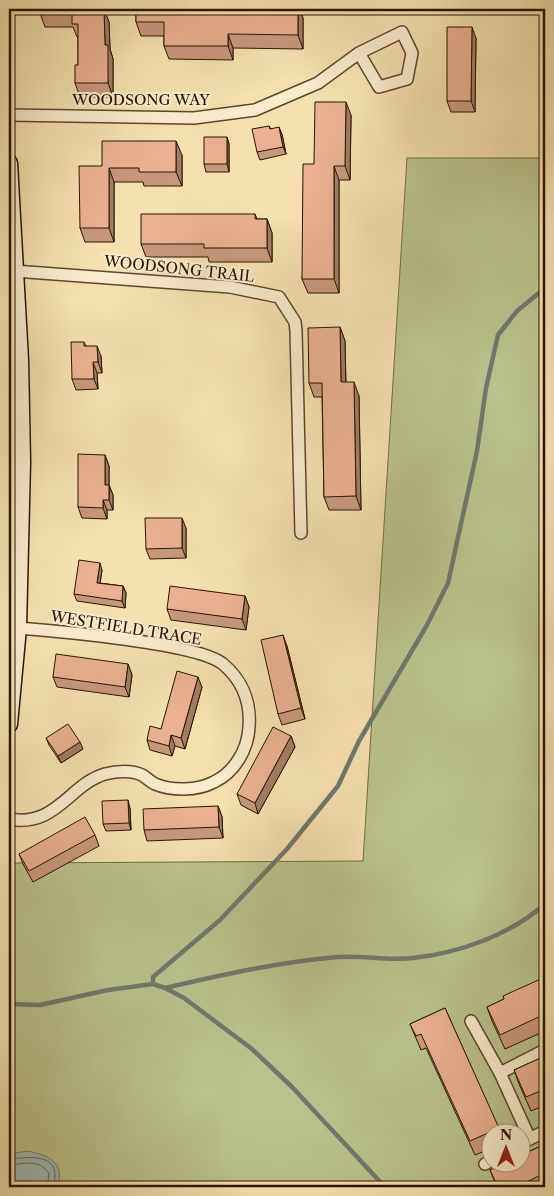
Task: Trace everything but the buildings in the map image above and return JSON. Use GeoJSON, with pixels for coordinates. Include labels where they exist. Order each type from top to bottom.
{"type":"FeatureCollection","features":[{"type":"Feature","properties":{"kind":"street","name":"WOODSONG WAY"},"geometry":{"type":"LineString","coordinates":[[9,115],[194,118],[256,110],[318,83],[359,53],[402,32],[412,53],[406,79],[379,87],[359,53]]}},
{"type":"Feature","properties":{"kind":"street"},"geometry":{"type":"LineString","coordinates":[[9,163],[10,210],[20,360],[22,462],[18,628],[9,724]]}},
{"type":"Feature","properties":{"kind":"street","name":"WOODSONG TRAIL"},"geometry":{"type":"LineString","coordinates":[[14,271],[230,287],[279,297],[295,322],[296,331],[301,533]]}},
{"type":"Feature","properties":{"kind":"street","name":"WESTFIELD TRACE"},"geometry":{"type":"LineString","coordinates":[[9,819],[27,820],[43,816],[104,774],[124,771],[141,774],[155,784],[174,788],[195,788],[214,782],[231,771],[242,754],[249,735],[250,715],[246,695],[236,677],[222,663],[204,653],[102,637],[18,628]]}},
{"type":"Feature","properties":{"kind":"street"},"geometry":{"type":"LineString","coordinates":[[471,1021],[500,1073],[520,1124]]}},
{"type":"Feature","properties":{"kind":"street"},"geometry":{"type":"LineString","coordinates":[[500,1073],[545,1050]]}},
{"type":"Feature","properties":{"kind":"street"},"geometry":{"type":"LineString","coordinates":[[532,1138],[545,1131]]}},
{"type":"Feature","properties":{"kind":"green space"},"geometry":{"type":"Polygon","coordinates":[[[407,158],[545,158],[545,1187],[9,1187],[9,863],[363,861],[407,158]]]}},
{"type":"Feature","properties":{"kind":"water"},"geometry":{"type":"Polygon","coordinates":[[[28,1151],[43,1155],[54,1162],[59,1172],[58,1187],[9,1187],[9,1154],[28,1151]]]}},
{"type":"Feature","properties":{"kind":"waterway"},"geometry":{"type":"LineString","coordinates":[[153,984],[153,977],[220,920],[287,849],[338,786],[359,741],[427,625],[448,583],[477,451],[486,388],[498,335],[517,311],[545,288]]}},
{"type":"Feature","properties":{"kind":"waterway"},"geometry":{"type":"LineString","coordinates":[[165,988],[207,978],[315,959],[337,957],[404,959],[430,956],[483,941],[516,925],[545,904]]}},
{"type":"Feature","properties":{"kind":"waterway"},"geometry":{"type":"LineString","coordinates":[[9,1004],[40,1005],[108,990],[153,984],[165,988],[184,998],[252,1049],[292,1087],[385,1187]]}}]}
